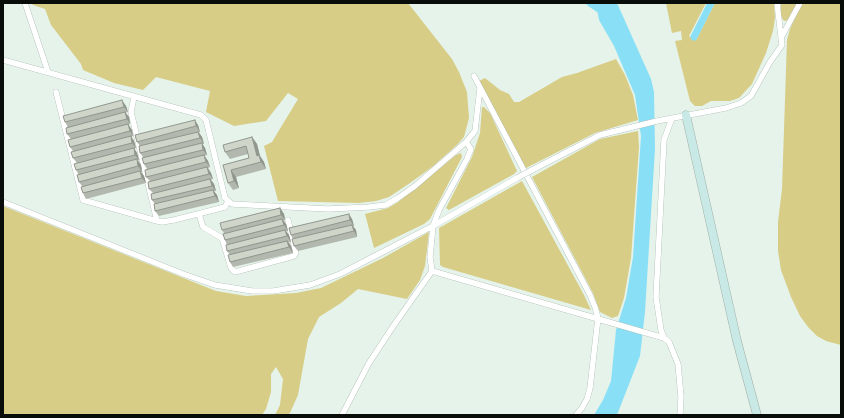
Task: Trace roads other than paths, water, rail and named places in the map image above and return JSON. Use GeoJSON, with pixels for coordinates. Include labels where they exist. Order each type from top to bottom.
{"type":"FeatureCollection","features":[{"type":"Feature","properties":{"kind":"street"},"geometry":{"type":"LineString","coordinates":[[26,3],[48,72]]}},
{"type":"Feature","properties":{"kind":"street"},"geometry":{"type":"LineString","coordinates":[[3,202],[183,274],[215,285],[252,291],[289,289],[324,281],[433,226],[517,178],[600,134],[686,115],[726,108],[741,103],[751,96],[770,62],[782,45],[777,3]]}},
{"type":"Feature","properties":{"kind":"street"},"geometry":{"type":"LineString","coordinates":[[781,38],[800,3]]}},
{"type":"Feature","properties":{"kind":"street"},"geometry":{"type":"LineString","coordinates":[[3,60],[134,98],[201,115],[206,120],[226,198],[232,204],[328,209],[386,205],[415,186],[466,142],[475,131],[480,88]]}},
{"type":"Feature","properties":{"kind":"street"},"geometry":{"type":"LineString","coordinates":[[474,76],[590,295],[598,318],[590,388],[587,399],[576,415]]}},
{"type":"Feature","properties":{"kind":"street"},"geometry":{"type":"LineString","coordinates":[[56,92],[83,200],[162,222],[225,207],[228,201]]}},
{"type":"Feature","properties":{"kind":"street"},"geometry":{"type":"LineString","coordinates":[[134,98],[131,112],[157,220]]}},
{"type":"Feature","properties":{"kind":"street"},"geometry":{"type":"LineString","coordinates":[[686,115],[737,341],[756,415]]}},
{"type":"Feature","properties":{"kind":"street"},"geometry":{"type":"LineString","coordinates":[[664,338],[660,324],[656,297],[664,140],[672,118]]}},
{"type":"Feature","properties":{"kind":"street"},"geometry":{"type":"LineString","coordinates":[[342,415],[369,363],[432,271],[430,257],[433,226],[439,210],[471,149],[466,142]]}},
{"type":"Feature","properties":{"kind":"street"},"geometry":{"type":"LineString","coordinates":[[199,214],[203,227],[222,238],[231,268],[235,272],[294,256],[296,253],[288,220]]}},
{"type":"Feature","properties":{"kind":"street"},"geometry":{"type":"LineString","coordinates":[[432,271],[617,323],[664,338],[669,342],[678,364],[681,397],[680,415]]}},
{"type":"Feature","properties":{"kind":"water"},"geometry":{"type":"Polygon","coordinates":[[[596,3],[617,3],[651,79],[654,92],[655,149],[645,312],[640,356],[617,415],[594,415],[603,400],[611,381],[616,330],[626,298],[633,257],[641,136],[635,95],[614,46],[599,20],[596,3]]]}},
{"type":"Feature","properties":{"kind":"waterway"},"geometry":{"type":"LineString","coordinates":[[590,3],[602,11]]}},
{"type":"Feature","properties":{"kind":"waterway"},"geometry":{"type":"LineString","coordinates":[[694,37],[711,3]]}}]}
